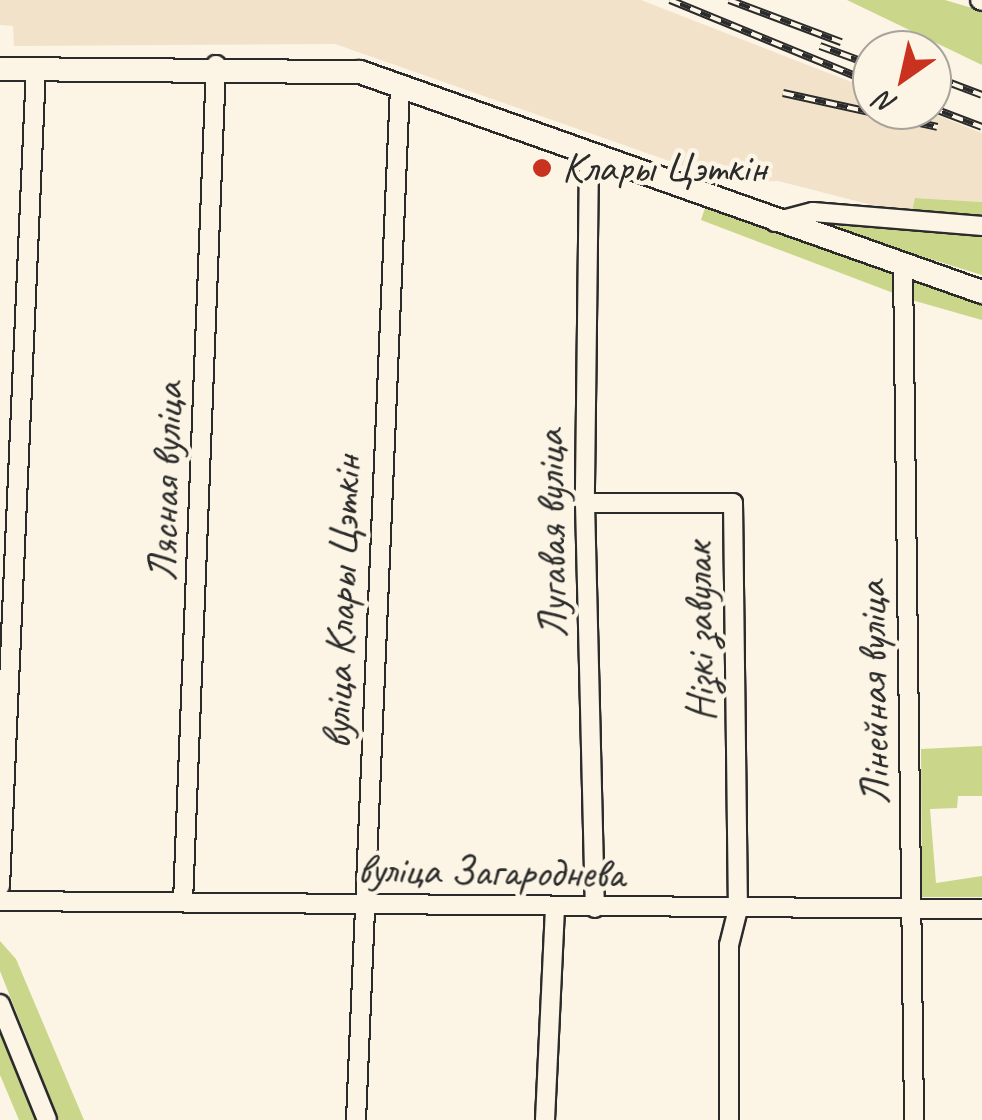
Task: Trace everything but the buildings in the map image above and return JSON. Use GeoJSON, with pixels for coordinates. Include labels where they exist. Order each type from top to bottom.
{"type":"FeatureCollection","features":[{"type":"Feature","properties":{"kind":"main road"},"geometry":{"type":"LineString","coordinates":[[0,68],[325,66],[400,88],[589,159],[982,292]]}},
{"type":"Feature","properties":{"kind":"street","name":"Лясная вуліца"},"geometry":{"type":"LineString","coordinates":[[183,902],[216,64]]}},
{"type":"Feature","properties":{"kind":"street"},"geometry":{"type":"LineString","coordinates":[[0,886],[36,67]]}},
{"type":"Feature","properties":{"kind":"street","name":"вуліца Клары Цэткін"},"geometry":{"type":"LineString","coordinates":[[356,1120],[400,88]]}},
{"type":"Feature","properties":{"kind":"street","name":"Лугавая вуліца"},"geometry":{"type":"LineString","coordinates":[[589,159],[585,502],[595,908]]}},
{"type":"Feature","properties":{"kind":"street"},"geometry":{"type":"LineString","coordinates":[[776,222],[813,212],[982,226]]}},
{"type":"Feature","properties":{"kind":"street","name":"Лінейная вуліца"},"geometry":{"type":"LineString","coordinates":[[903,266],[914,1120]]}},
{"type":"Feature","properties":{"kind":"street","name":"Нізкі завулак"},"geometry":{"type":"LineString","coordinates":[[585,502],[733,502],[738,910]]}},
{"type":"Feature","properties":{"kind":"street","name":"вуліца Загароднева"},"geometry":{"type":"LineString","coordinates":[[0,901],[982,909]]}},
{"type":"Feature","properties":{"kind":"street"},"geometry":{"type":"LineString","coordinates":[[544,1120],[554,908]]}},
{"type":"Feature","properties":{"kind":"street"},"geometry":{"type":"LineString","coordinates":[[729,1120],[729,945],[738,910]]}},
{"type":"Feature","properties":{"kind":"street"},"geometry":{"type":"LineString","coordinates":[[0,1004],[47,1120]]}},
{"type":"Feature","properties":{"kind":"shaded area"},"geometry":{"type":"Polygon","coordinates":[[[0,0],[641,0],[852,82],[852,130],[952,130],[952,121],[982,133],[982,202],[915,198],[911,215],[778,181],[732,183],[335,44],[14,46],[13,26],[0,25],[0,0]]]}},
{"type":"Feature","properties":{"kind":"green space"},"geometry":{"type":"Polygon","coordinates":[[[847,0],[945,0],[982,11],[982,65],[952,51],[952,30],[909,30],[847,0]]]}},
{"type":"Feature","properties":{"kind":"green space"},"geometry":{"type":"Polygon","coordinates":[[[915,198],[982,202],[982,216],[911,215],[915,198]]]}},
{"type":"Feature","properties":{"kind":"green space"},"geometry":{"type":"Polygon","coordinates":[[[705,208],[897,274],[896,294],[701,220],[705,208]]]}},
{"type":"Feature","properties":{"kind":"green space"},"geometry":{"type":"Polygon","coordinates":[[[838,222],[982,236],[982,275],[833,229],[838,222]]]}},
{"type":"Feature","properties":{"kind":"green space"},"geometry":{"type":"Polygon","coordinates":[[[909,279],[982,304],[982,320],[908,299],[909,279]]]}},
{"type":"Feature","properties":{"kind":"green space"},"geometry":{"type":"Polygon","coordinates":[[[982,746],[982,796],[958,796],[957,808],[930,809],[936,883],[982,876],[982,897],[922,897],[921,749],[982,746]]]}},
{"type":"Feature","properties":{"kind":"green space"},"geometry":{"type":"Polygon","coordinates":[[[0,941],[16,959],[84,1120],[59,1120],[0,971],[0,941]]]}},
{"type":"Feature","properties":{"kind":"green space"},"geometry":{"type":"Polygon","coordinates":[[[0,1031],[36,1120],[19,1120],[0,1075],[0,1031]]]}},
{"type":"Feature","properties":{"kind":"railway"},"geometry":{"type":"LineString","coordinates":[[670,0],[852,75]]}},
{"type":"Feature","properties":{"kind":"railway"},"geometry":{"type":"LineString","coordinates":[[729,0],[841,42]]}},
{"type":"Feature","properties":{"kind":"railway"},"geometry":{"type":"LineString","coordinates":[[820,46],[852,58]]}},
{"type":"Feature","properties":{"kind":"railway"},"geometry":{"type":"LineString","coordinates":[[952,84],[982,95]]}},
{"type":"Feature","properties":{"kind":"railway"},"geometry":{"type":"LineString","coordinates":[[783,93],[852,108]]}},
{"type":"Feature","properties":{"kind":"railway"},"geometry":{"type":"LineString","coordinates":[[952,116],[982,127]]}},
{"type":"Feature","properties":{"kind":"place","name":"Клары Цэткін"},"geometry":{"type":"Point","coordinates":[542,168]}}]}
